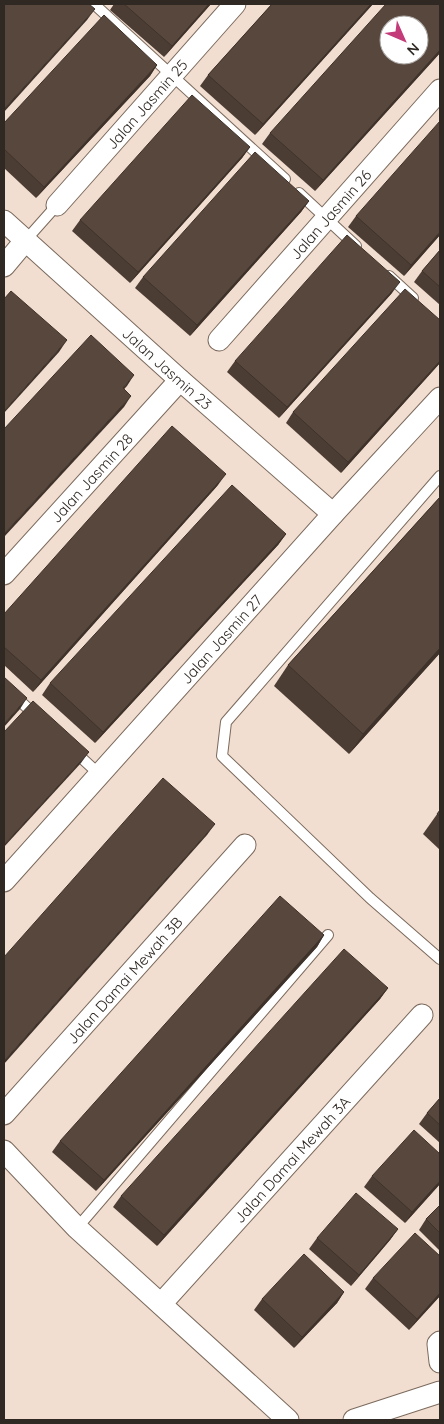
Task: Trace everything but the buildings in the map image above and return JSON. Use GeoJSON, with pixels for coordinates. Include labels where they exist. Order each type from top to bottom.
{"type":"FeatureCollection","features":[{"type":"Feature","properties":{"kind":"street","name":"Jalan Jasmin 25"},"geometry":{"type":"LineString","coordinates":[[57,205],[235,4]]}},
{"type":"Feature","properties":{"kind":"street","name":"Jalan Jasmin 26"},"geometry":{"type":"LineString","coordinates":[[219,340],[440,90]]}},
{"type":"Feature","properties":{"kind":"street","name":"Jalan Jasmin 23"},"geometry":{"type":"LineString","coordinates":[[4,221],[180,380],[333,514]]}},
{"type":"Feature","properties":{"kind":"street"},"geometry":{"type":"LineString","coordinates":[[4,266],[25,241]]}},
{"type":"Feature","properties":{"kind":"street","name":"Jalan Jasmin 28"},"geometry":{"type":"LineString","coordinates":[[4,574],[180,380]]}},
{"type":"Feature","properties":{"kind":"street","name":"Jalan Jasmin 27"},"geometry":{"type":"LineString","coordinates":[[4,881],[333,514],[440,398]]}},
{"type":"Feature","properties":{"kind":"street","name":"Jalan Damai Mewah 3B"},"geometry":{"type":"LineString","coordinates":[[4,1114],[245,845]]}},
{"type":"Feature","properties":{"kind":"street","name":"Jalan Damai Mewah 3A"},"geometry":{"type":"LineString","coordinates":[[161,1304],[422,1015]]}},
{"type":"Feature","properties":{"kind":"street"},"geometry":{"type":"LineString","coordinates":[[4,1152],[77,1228],[288,1420]]}},
{"type":"Feature","properties":{"kind":"street"},"geometry":{"type":"LineString","coordinates":[[440,1342],[438,1344],[440,1362]]}},
{"type":"Feature","properties":{"kind":"street"},"geometry":{"type":"LineString","coordinates":[[354,1420],[440,1392]]}},
{"type":"Feature","properties":{"kind":"lane"},"geometry":{"type":"LineString","coordinates":[[94,4],[362,251]]}},
{"type":"Feature","properties":{"kind":"lane"},"geometry":{"type":"LineString","coordinates":[[25,241],[57,205]]}},
{"type":"Feature","properties":{"kind":"lane"},"geometry":{"type":"LineString","coordinates":[[384,271],[419,303]]}},
{"type":"Feature","properties":{"kind":"lane"},"geometry":{"type":"LineString","coordinates":[[440,476],[226,722],[222,756],[370,898],[440,959]]}},
{"type":"Feature","properties":{"kind":"lane"},"geometry":{"type":"LineString","coordinates":[[4,686],[45,724]]}},
{"type":"Feature","properties":{"kind":"lane"},"geometry":{"type":"LineString","coordinates":[[65,743],[99,774]]}},
{"type":"Feature","properties":{"kind":"lane"},"geometry":{"type":"LineString","coordinates":[[77,1228],[328,935]]}}]}
